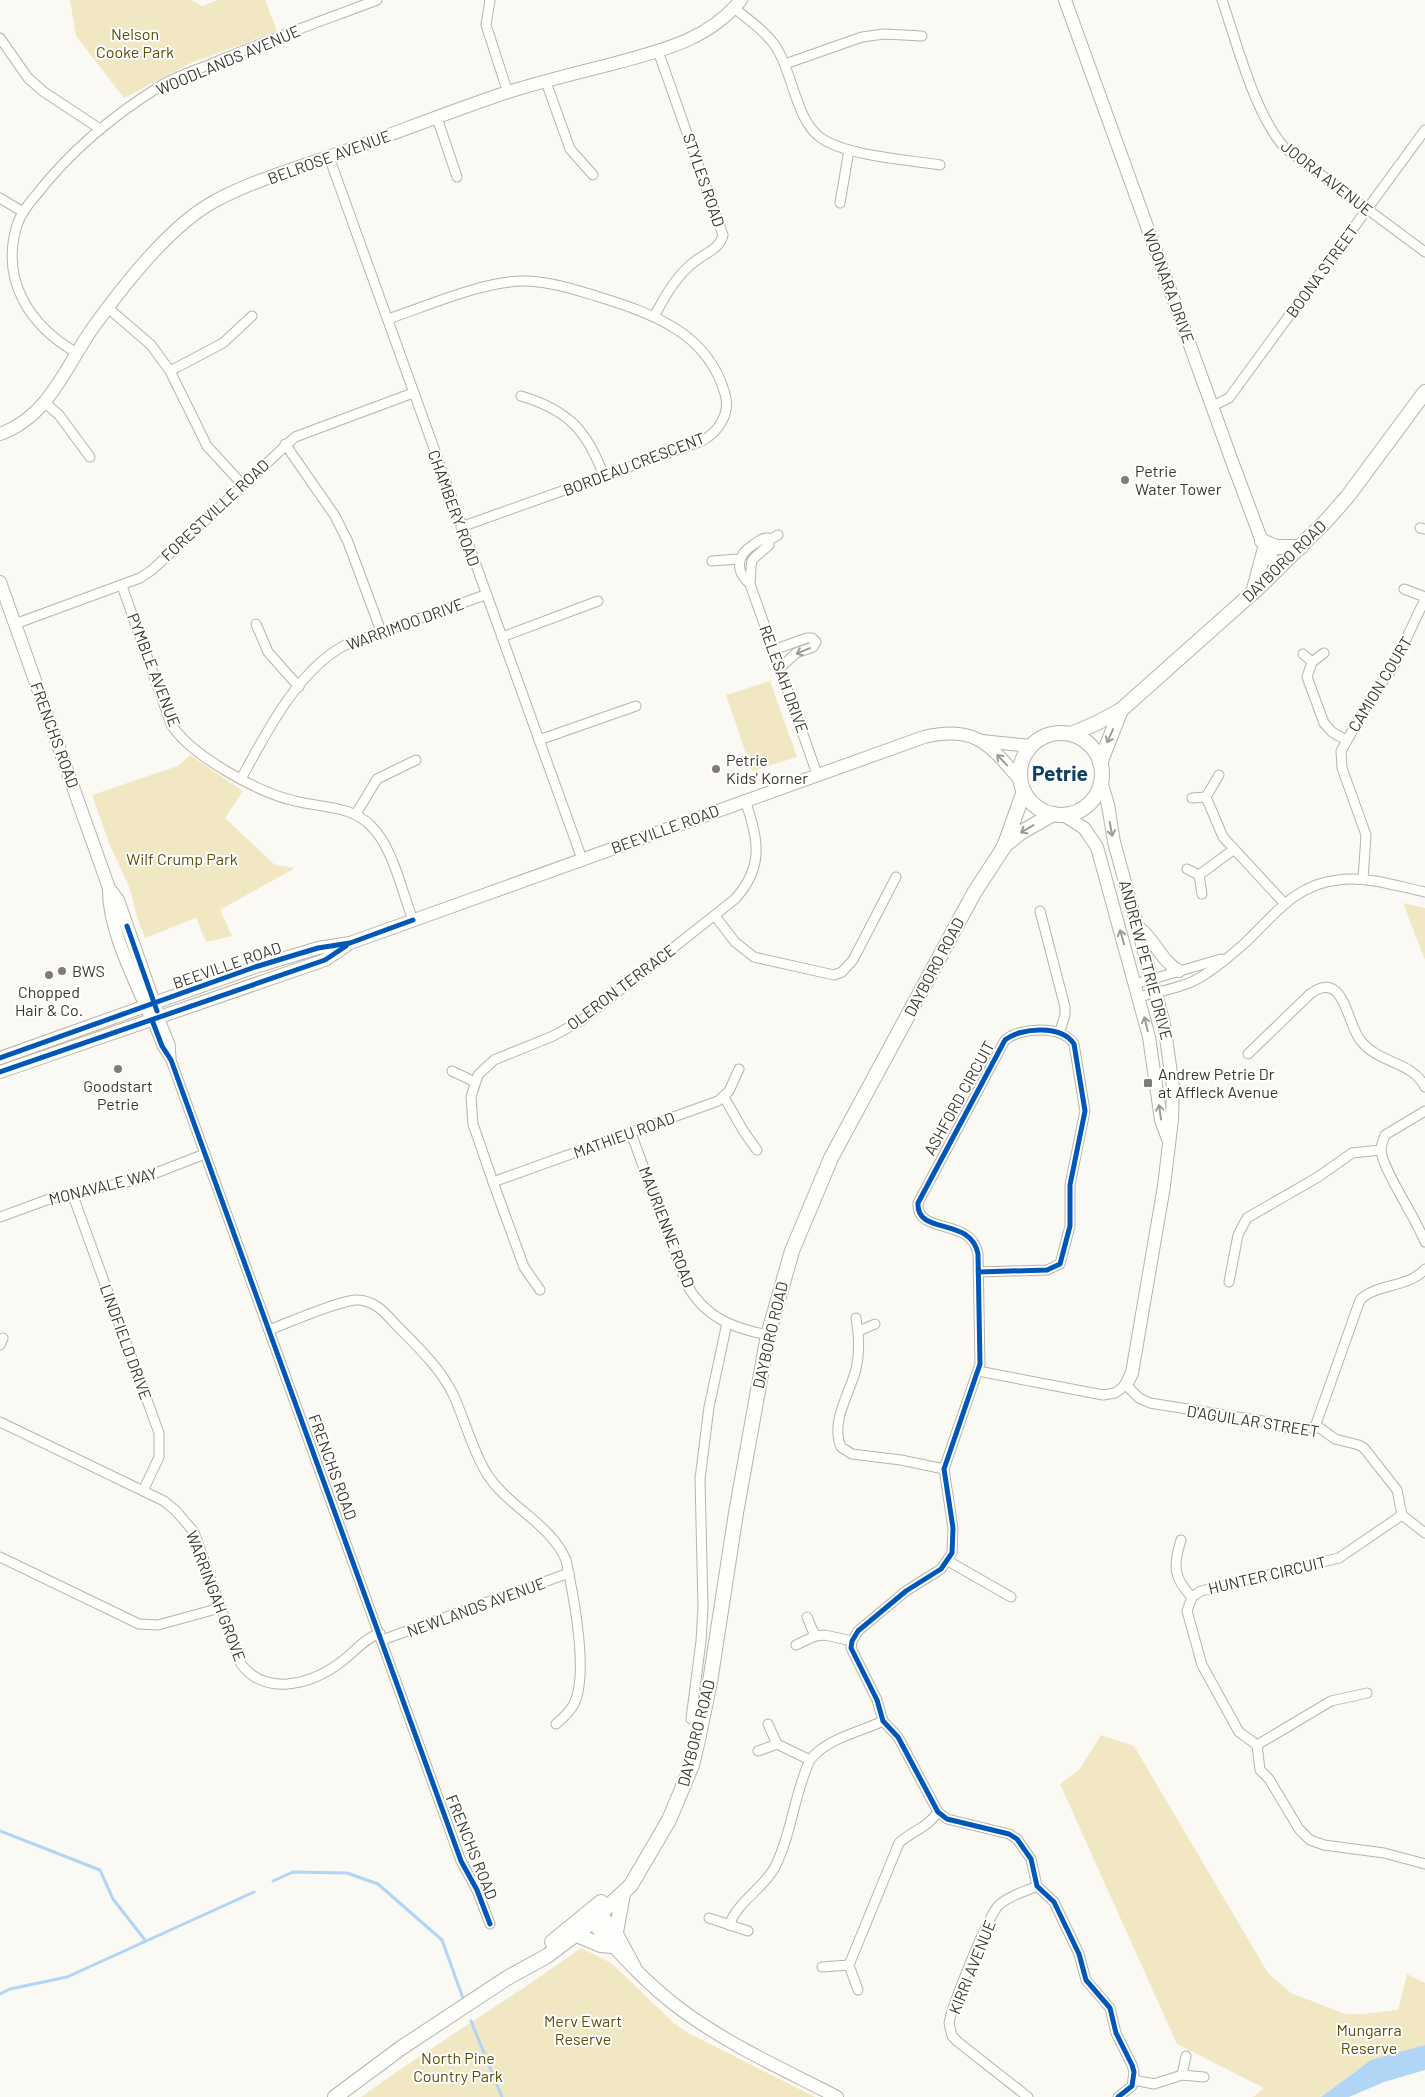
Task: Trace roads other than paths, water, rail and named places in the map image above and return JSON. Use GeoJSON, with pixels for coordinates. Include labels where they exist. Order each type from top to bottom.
{"type":"FeatureCollection","features":[{"type":"Feature","properties":{"kind":"main road","name":"DAYBORO ROAD"},"geometry":{"type":"LineString","coordinates":[[1071,734],[1098,724],[1121,710],[1278,570],[1348,496],[1425,392]]}},
{"type":"Feature","properties":{"kind":"main road"},"geometry":{"type":"LineString","coordinates":[[1253,593],[1264,544],[1276,547],[1301,546]]}},
{"type":"Feature","properties":{"kind":"main road","name":"DAYBORO ROAD"},"geometry":{"type":"LineString","coordinates":[[1100,763],[1121,710]]}},
{"type":"Feature","properties":{"kind":"main road"},"geometry":{"type":"LineString","coordinates":[[1058,733],[1071,734],[1087,742],[1095,752],[1100,763],[1101,782],[1096,794],[1087,805],[1075,812],[1058,814],[1039,808],[1022,786],[1021,765],[1031,746],[1046,736],[1058,733]]}},
{"type":"Feature","properties":{"kind":"main road","name":"DAYBORO ROAD"},"geometry":{"type":"LineString","coordinates":[[1004,847],[1022,786]]}},
{"type":"Feature","properties":{"kind":"main road","name":"DAYBORO ROAD"},"geometry":{"type":"LineString","coordinates":[[507,1978],[524,1962],[623,1894],[637,1876],[678,1802],[698,1740],[710,1682],[736,1513],[768,1335],[792,1251],[831,1158],[974,893],[1004,847],[1020,833],[1058,814]]}},
{"type":"Feature","properties":{"kind":"main road","name":"DAYBORO ROAD"},"geometry":{"type":"LineString","coordinates":[[335,2097],[401,2048],[507,1978],[547,1956],[577,1935],[644,1861]]}},
{"type":"Feature","properties":{"kind":"main road"},"geometry":{"type":"LineString","coordinates":[[616,1932],[623,1894]]}},
{"type":"Feature","properties":{"kind":"main road"},"geometry":{"type":"LineString","coordinates":[[577,1935],[601,1945],[612,1946]]}},
{"type":"Feature","properties":{"kind":"street","name":"WOODLANDS AVENUE"},"geometry":{"type":"LineString","coordinates":[[77,353],[56,340],[32,318],[17,292],[11,257],[13,239],[23,212],[70,155],[100,129],[164,84],[265,42],[377,0]]}},
{"type":"Feature","properties":{"kind":"street"},"geometry":{"type":"LineString","coordinates":[[490,0],[486,25],[508,92]]}},
{"type":"Feature","properties":{"kind":"street","name":"WOONARA DRIVE"},"geometry":{"type":"LineString","coordinates":[[1065,0],[1264,544],[1278,570]]}},
{"type":"Feature","properties":{"kind":"street","name":"JOORA AVENUE"},"geometry":{"type":"LineString","coordinates":[[1222,0],[1262,114],[1272,134],[1285,148],[1425,252]]}},
{"type":"Feature","properties":{"kind":"street"},"geometry":{"type":"LineString","coordinates":[[737,4],[765,33],[785,64],[805,118],[812,130],[821,138],[849,150],[940,165]]}},
{"type":"Feature","properties":{"kind":"street","name":"BELROSE AVENUE"},"geometry":{"type":"LineString","coordinates":[[0,434],[18,425],[45,403],[108,308],[158,247],[195,214],[233,192],[508,92],[658,51],[701,35],[737,4]]}},
{"type":"Feature","properties":{"kind":"street"},"geometry":{"type":"LineString","coordinates":[[785,64],[862,37],[884,34],[922,36]]}},
{"type":"Feature","properties":{"kind":"street"},"geometry":{"type":"LineString","coordinates":[[0,38],[28,78],[44,92],[100,129]]}},
{"type":"Feature","properties":{"kind":"street","name":"STYLES ROAD"},"geometry":{"type":"LineString","coordinates":[[655,315],[669,290],[681,275],[696,260],[718,246],[723,236],[658,51]]}},
{"type":"Feature","properties":{"kind":"street"},"geometry":{"type":"LineString","coordinates":[[546,82],[570,149],[593,175]]}},
{"type":"Feature","properties":{"kind":"street"},"geometry":{"type":"LineString","coordinates":[[437,118],[457,177]]}},
{"type":"Feature","properties":{"kind":"street","name":"BOONA STREET"},"geometry":{"type":"LineString","coordinates":[[1213,406],[1229,398],[1425,130]]}},
{"type":"Feature","properties":{"kind":"street"},"geometry":{"type":"LineString","coordinates":[[840,203],[849,150]]}},
{"type":"Feature","properties":{"kind":"street","name":"CHAMBERY ROAD"},"geometry":{"type":"LineString","coordinates":[[329,157],[485,595],[582,859]]}},
{"type":"Feature","properties":{"kind":"street"},"geometry":{"type":"LineString","coordinates":[[0,198],[23,212]]}},
{"type":"Feature","properties":{"kind":"street","name":"BORDEAU CRESCENT"},"geometry":{"type":"LineString","coordinates":[[388,319],[505,282],[525,281],[565,287],[655,315],[702,351],[714,366],[727,399],[726,412],[717,429],[702,441],[462,528]]}},
{"type":"Feature","properties":{"kind":"street"},"geometry":{"type":"LineString","coordinates":[[108,308],[151,345],[170,372],[207,446],[242,484]]}},
{"type":"Feature","properties":{"kind":"street"},"geometry":{"type":"LineString","coordinates":[[170,372],[223,343],[252,316]]}},
{"type":"Feature","properties":{"kind":"street","name":"FORESTVILLE ROAD"},"geometry":{"type":"LineString","coordinates":[[15,624],[122,586],[152,570],[286,444],[306,432],[413,392]]}},
{"type":"Feature","properties":{"kind":"street"},"geometry":{"type":"LineString","coordinates":[[521,396],[554,409],[579,428],[588,439],[604,477]]}},
{"type":"Feature","properties":{"kind":"street"},"geometry":{"type":"LineString","coordinates":[[45,403],[59,415],[90,457]]}},
{"type":"Feature","properties":{"kind":"street"},"geometry":{"type":"LineString","coordinates":[[286,444],[335,516],[348,542],[381,632]]}},
{"type":"Feature","properties":{"kind":"street"},"geometry":{"type":"LineString","coordinates":[[712,561],[739,559],[744,551],[762,539],[769,540],[778,535]]}},
{"type":"Feature","properties":{"kind":"street","name":"RELESAH DRIVE"},"geometry":{"type":"LineString","coordinates":[[769,540],[769,545],[756,553],[752,559],[750,584],[818,774]]}},
{"type":"Feature","properties":{"kind":"street","name":"RELESAH DRIVE"},"geometry":{"type":"LineString","coordinates":[[739,559],[744,580],[750,584]]}},
{"type":"Feature","properties":{"kind":"street","name":"FRENCHS ROAD"},"geometry":{"type":"LineString","coordinates":[[0,582],[109,888],[118,900],[156,1018],[162,1046],[171,1060],[462,1860],[477,1890],[490,1924]]}},
{"type":"Feature","properties":{"kind":"street","name":"PYMBLE AVENUE"},"geometry":{"type":"LineString","coordinates":[[122,586],[174,728],[193,748],[258,789],[287,799],[342,809],[356,814],[380,835],[413,920]]}},
{"type":"Feature","properties":{"kind":"street","name":"CAMION COURT"},"geometry":{"type":"LineString","coordinates":[[1363,879],[1366,835],[1340,761],[1341,751],[1371,698],[1392,669],[1425,598],[1404,588]]}},
{"type":"Feature","properties":{"kind":"street","name":"WARRIMOO DRIVE"},"geometry":{"type":"LineString","coordinates":[[241,779],[268,729],[298,687],[334,651],[485,595]]}},
{"type":"Feature","properties":{"kind":"street"},"geometry":{"type":"LineString","coordinates":[[502,637],[598,601]]}},
{"type":"Feature","properties":{"kind":"street"},"geometry":{"type":"LineString","coordinates":[[256,624],[268,652],[298,687]]}},
{"type":"Feature","properties":{"kind":"street"},"geometry":{"type":"LineString","coordinates":[[773,650],[807,638],[812,638],[816,642],[813,647],[796,653],[780,668]]}},
{"type":"Feature","properties":{"kind":"street"},"geometry":{"type":"LineString","coordinates":[[1303,654],[1312,662],[1324,653]]}},
{"type":"Feature","properties":{"kind":"street","name":"CAMION COURT"},"geometry":{"type":"LineString","coordinates":[[1312,662],[1307,677],[1324,723],[1332,732],[1346,740]]}},
{"type":"Feature","properties":{"kind":"street"},"geometry":{"type":"LineString","coordinates":[[539,740],[636,706]]}},
{"type":"Feature","properties":{"kind":"street","name":"BEEVILLE ROAD"},"geometry":{"type":"LineString","coordinates":[[0,1058],[150,1004],[318,948],[350,943],[745,800],[933,735],[963,733],[982,741],[1031,746]]}},
{"type":"Feature","properties":{"kind":"street","name":"BEEVILLE ROAD"},"geometry":{"type":"LineString","coordinates":[[982,741],[1022,786]]}},
{"type":"Feature","properties":{"kind":"street"},"geometry":{"type":"LineString","coordinates":[[356,814],[378,779],[416,760]]}},
{"type":"Feature","properties":{"kind":"street"},"geometry":{"type":"LineString","coordinates":[[1206,797],[1219,775]]}},
{"type":"Feature","properties":{"kind":"street","name":"ANDREW PETRIE DRIVE"},"geometry":{"type":"LineString","coordinates":[[1101,782],[1108,805],[1114,842],[1164,1024],[1172,1070],[1173,1103],[1163,1195],[1132,1373],[1126,1385]]}},
{"type":"Feature","properties":{"kind":"street"},"geometry":{"type":"LineString","coordinates":[[1206,797],[1217,828],[1233,850],[1284,903]]}},
{"type":"Feature","properties":{"kind":"street"},"geometry":{"type":"LineString","coordinates":[[1192,798],[1206,797]]}},
{"type":"Feature","properties":{"kind":"street","name":"OLERON TERRACE"},"geometry":{"type":"LineString","coordinates":[[540,1290],[524,1267],[471,1115],[470,1097],[475,1082],[488,1064],[500,1056],[553,1036],[582,1020],[715,916],[743,890],[754,869],[756,837],[745,800]]}},
{"type":"Feature","properties":{"kind":"street","name":"ANDREW PETRIE DRIVE"},"geometry":{"type":"LineString","coordinates":[[1058,814],[1084,828],[1097,847],[1137,990],[1152,1052],[1161,1120],[1168,1142]]}},
{"type":"Feature","properties":{"kind":"street"},"geometry":{"type":"LineString","coordinates":[[1199,875],[1233,850]]}},
{"type":"Feature","properties":{"kind":"street"},"geometry":{"type":"LineString","coordinates":[[1187,869],[1199,875]]}},
{"type":"Feature","properties":{"kind":"street"},"geometry":{"type":"LineString","coordinates":[[1199,875],[1202,894]]}},
{"type":"Feature","properties":{"kind":"street"},"geometry":{"type":"LineString","coordinates":[[715,916],[735,942],[754,957],[827,974],[844,976],[896,876]]}},
{"type":"Feature","properties":{"kind":"street"},"geometry":{"type":"LineString","coordinates":[[1137,990],[1207,974],[1224,958],[1245,943],[1284,903],[1309,888],[1324,882],[1363,879],[1425,892]]}},
{"type":"Feature","properties":{"kind":"street"},"geometry":{"type":"LineString","coordinates":[[978,1272],[1047,1270],[1060,1264],[1070,1226],[1070,1185],[1085,1111],[1074,1044],[1068,1036],[1060,1031],[1065,1015],[1065,1007],[1040,911]]}},
{"type":"Feature","properties":{"kind":"street"},"geometry":{"type":"LineString","coordinates":[[1138,927],[1148,934],[1166,963],[1179,971]]}},
{"type":"Feature","properties":{"kind":"street","name":"BEEVILLE ROAD"},"geometry":{"type":"LineString","coordinates":[[0,1072],[324,960],[350,943]]}},
{"type":"Feature","properties":{"kind":"street"},"geometry":{"type":"LineString","coordinates":[[1154,986],[1179,971],[1224,958]]}},
{"type":"Feature","properties":{"kind":"street"},"geometry":{"type":"LineString","coordinates":[[1248,1054],[1310,994],[1317,989],[1329,987],[1334,989],[1341,998],[1358,1039],[1366,1048],[1413,1071],[1425,1087]]}},
{"type":"Feature","properties":{"kind":"street","name":"ASHFORD CIRCUIT"},"geometry":{"type":"LineString","coordinates":[[978,1372],[980,1354],[977,1248],[972,1239],[964,1232],[923,1219],[918,1212],[918,1203],[1005,1040],[1020,1033],[1060,1031]]}},
{"type":"Feature","properties":{"kind":"street"},"geometry":{"type":"LineString","coordinates":[[739,1069],[724,1097],[744,1132],[757,1150]]}},
{"type":"Feature","properties":{"kind":"street"},"geometry":{"type":"LineString","coordinates":[[452,1071],[475,1082]]}},
{"type":"Feature","properties":{"kind":"street","name":"MATHIEU ROAD"},"geometry":{"type":"LineString","coordinates":[[493,1182],[712,1104],[724,1097]]}},
{"type":"Feature","properties":{"kind":"street"},"geometry":{"type":"LineString","coordinates":[[1425,1110],[1385,1135],[1381,1150],[1383,1161],[1412,1213],[1425,1242]]}},
{"type":"Feature","properties":{"kind":"street","name":"MAURIENNE ROAD"},"geometry":{"type":"LineString","coordinates":[[631,1133],[686,1283],[700,1304],[726,1323],[742,1330],[768,1335]]}},
{"type":"Feature","properties":{"kind":"street"},"geometry":{"type":"LineString","coordinates":[[1229,1282],[1238,1235],[1247,1218],[1318,1177],[1352,1153],[1381,1150]]}},
{"type":"Feature","properties":{"kind":"street","name":"MONAVALE WAY"},"geometry":{"type":"LineString","coordinates":[[0,1217],[72,1193],[140,1179],[205,1154]]}},
{"type":"Feature","properties":{"kind":"street","name":"LINDFIELD DRIVE"},"geometry":{"type":"LineString","coordinates":[[72,1193],[159,1433],[159,1457],[144,1491]]}},
{"type":"Feature","properties":{"kind":"street"},"geometry":{"type":"LineString","coordinates":[[1315,1427],[1360,1300],[1365,1295],[1412,1279],[1425,1271]]}},
{"type":"Feature","properties":{"kind":"street"},"geometry":{"type":"LineString","coordinates":[[269,1330],[356,1300],[374,1304],[382,1310],[436,1366],[452,1393],[486,1472],[507,1498],[553,1538],[560,1547],[569,1573],[581,1674],[575,1703],[556,1724]]}},
{"type":"Feature","properties":{"kind":"street"},"geometry":{"type":"LineString","coordinates":[[856,1318],[859,1331],[856,1371],[846,1394],[837,1435],[840,1447],[852,1454],[901,1460],[944,1469]]}},
{"type":"Feature","properties":{"kind":"street","name":"DAYBORO ROAD"},"geometry":{"type":"LineString","coordinates":[[691,1719],[703,1608],[700,1480],[709,1407],[726,1323]]}},
{"type":"Feature","properties":{"kind":"street"},"geometry":{"type":"LineString","coordinates":[[859,1331],[875,1324]]}},
{"type":"Feature","properties":{"kind":"street"},"geometry":{"type":"LineString","coordinates":[[1118,2097],[1128,2092],[1134,2080],[1132,2065],[1116,2033],[1110,2008],[1086,1980],[1079,1954],[1054,1902],[1037,1886],[1031,1859],[1017,1839],[997,1829],[947,1819],[938,1812],[898,1738],[883,1721],[877,1700],[853,1656],[852,1641],[858,1631],[891,1603],[906,1591],[932,1576],[948,1561],[954,1546],[944,1469],[978,1372],[1103,1395],[1116,1393],[1126,1385]]}},
{"type":"Feature","properties":{"kind":"street","name":"D'AGUILAR STREET"},"geometry":{"type":"LineString","coordinates":[[1126,1385],[1139,1398],[1150,1404],[1269,1422],[1286,1428],[1302,1430],[1315,1427],[1324,1430],[1336,1439],[1359,1444],[1397,1490],[1402,1515]]}},
{"type":"Feature","properties":{"kind":"street","name":"WARRINGAH GROVE"},"geometry":{"type":"LineString","coordinates":[[0,1422],[144,1491],[176,1510],[194,1532],[241,1664],[255,1678],[272,1684],[296,1683],[316,1678],[339,1664],[371,1637],[381,1637]]}},
{"type":"Feature","properties":{"kind":"street"},"geometry":{"type":"LineString","coordinates":[[1402,1515],[1425,1533]]}},
{"type":"Feature","properties":{"kind":"street","name":"HUNTER CIRCUIT"},"geometry":{"type":"LineString","coordinates":[[1257,1745],[1238,1732],[1202,1665],[1187,1611],[1192,1597],[1201,1591],[1338,1558],[1402,1515]]}},
{"type":"Feature","properties":{"kind":"street"},"geometry":{"type":"LineString","coordinates":[[1181,1540],[1176,1553],[1177,1576],[1182,1587],[1192,1597]]}},
{"type":"Feature","properties":{"kind":"street"},"geometry":{"type":"LineString","coordinates":[[0,1557],[139,1624],[158,1625],[220,1608]]}},
{"type":"Feature","properties":{"kind":"street"},"geometry":{"type":"LineString","coordinates":[[948,1561],[1011,1597]]}},
{"type":"Feature","properties":{"kind":"street","name":"NEWLANDS AVENUE"},"geometry":{"type":"LineString","coordinates":[[381,1637],[569,1573]]}},
{"type":"Feature","properties":{"kind":"street"},"geometry":{"type":"LineString","coordinates":[[807,1617],[815,1636]]}},
{"type":"Feature","properties":{"kind":"street"},"geometry":{"type":"LineString","coordinates":[[796,1645],[815,1636],[825,1635],[852,1641]]}},
{"type":"Feature","properties":{"kind":"street"},"geometry":{"type":"LineString","coordinates":[[1367,1693],[1331,1701],[1257,1745],[1260,1770],[1269,1779],[1299,1829],[1310,1840],[1324,1845],[1384,1853],[1425,1864]]}},
{"type":"Feature","properties":{"kind":"street"},"geometry":{"type":"LineString","coordinates":[[729,1924],[736,1910],[763,1884],[774,1867],[785,1842],[810,1760],[817,1751],[830,1743],[883,1721]]}},
{"type":"Feature","properties":{"kind":"street"},"geometry":{"type":"LineString","coordinates":[[768,1724],[777,1744],[810,1760]]}},
{"type":"Feature","properties":{"kind":"street"},"geometry":{"type":"LineString","coordinates":[[758,1751],[777,1744]]}},
{"type":"Feature","properties":{"kind":"street"},"geometry":{"type":"LineString","coordinates":[[858,1990],[849,1965],[899,1843],[925,1827],[938,1812]]}},
{"type":"Feature","properties":{"kind":"street","name":"KIRRI AVENUE"},"geometry":{"type":"LineString","coordinates":[[1028,2097],[958,2042],[952,2036],[949,2023],[997,1906],[1012,1896],[1037,1886]]}},
{"type":"Feature","properties":{"kind":"street"},"geometry":{"type":"LineString","coordinates":[[594,1915],[616,1932],[635,1967]]}},
{"type":"Feature","properties":{"kind":"street"},"geometry":{"type":"LineString","coordinates":[[594,1915],[612,1946],[622,1958],[635,1967],[664,1996],[713,2031],[837,2097]]}},
{"type":"Feature","properties":{"kind":"street"},"geometry":{"type":"LineString","coordinates":[[709,1918],[748,1931]]}},
{"type":"Feature","properties":{"kind":"street"},"geometry":{"type":"LineString","coordinates":[[822,1967],[849,1965]]}},
{"type":"Feature","properties":{"kind":"street"},"geometry":{"type":"LineString","coordinates":[[1182,2075],[1186,2056]]}},
{"type":"Feature","properties":{"kind":"street"},"geometry":{"type":"LineString","coordinates":[[1134,2080],[1154,2084],[1182,2075],[1204,2077]]}},
{"type":"Feature","properties":{"kind":"water"},"geometry":{"type":"Polygon","coordinates":[[[1425,2045],[1425,2070],[1384,2082],[1349,2097],[1321,2097],[1371,2060],[1425,2045]]]}},
{"type":"Feature","properties":{"kind":"waterway"},"geometry":{"type":"LineString","coordinates":[[0,1831],[100,1870],[113,1899],[145,1940]]}},
{"type":"Feature","properties":{"kind":"waterway"},"geometry":{"type":"LineString","coordinates":[[273,1881],[293,1872],[347,1873],[378,1884],[442,1940],[464,2001]]}},
{"type":"Feature","properties":{"kind":"waterway"},"geometry":{"type":"LineString","coordinates":[[0,1994],[10,1989],[67,1977],[254,1892]]}},
{"type":"Feature","properties":{"kind":"waterway"},"geometry":{"type":"LineString","coordinates":[[471,2021],[502,2097]]}},
{"type":"Feature","properties":{"kind":"place","name":"Petrie Water Tower"},"geometry":{"type":"Point","coordinates":[1125,480]}},
{"type":"Feature","properties":{"kind":"place","name":"Petrie Kids' Korner"},"geometry":{"type":"Point","coordinates":[716,769]}},
{"type":"Feature","properties":{"kind":"place","name":"BWS"},"geometry":{"type":"Point","coordinates":[62,971]}},
{"type":"Feature","properties":{"kind":"place","name":"Chopped Hair & Co."},"geometry":{"type":"Point","coordinates":[49,975]}},
{"type":"Feature","properties":{"kind":"place","name":"Goodstart Petrie"},"geometry":{"type":"Point","coordinates":[118,1069]}},
{"type":"Feature","properties":{"kind":"place","name":"Andrew Petrie Dr at Affleck Avenue"},"geometry":{"type":"Point","coordinates":[1148,1083]}},
{"type":"Feature","properties":{"kind":"district","name":"Petrie"},"geometry":{"type":"Point","coordinates":[1060,774]}},
{"type":"Feature","properties":{"kind":"park label","name":"Nelson Cooke Park"},"geometry":{"type":"Point","coordinates":[135,43]}},
{"type":"Feature","properties":{"kind":"park label","name":"Wilf Crump Park"},"geometry":{"type":"Point","coordinates":[182,859]}},
{"type":"Feature","properties":{"kind":"park label","name":"Merv Ewart Reserve"},"geometry":{"type":"Point","coordinates":[583,2030]}},
{"type":"Feature","properties":{"kind":"park label","name":"Mungarra Reserve"},"geometry":{"type":"Point","coordinates":[1369,2039]}},
{"type":"Feature","properties":{"kind":"park label","name":"North Pine Country Park"},"geometry":{"type":"Point","coordinates":[458,2067]}}]}
